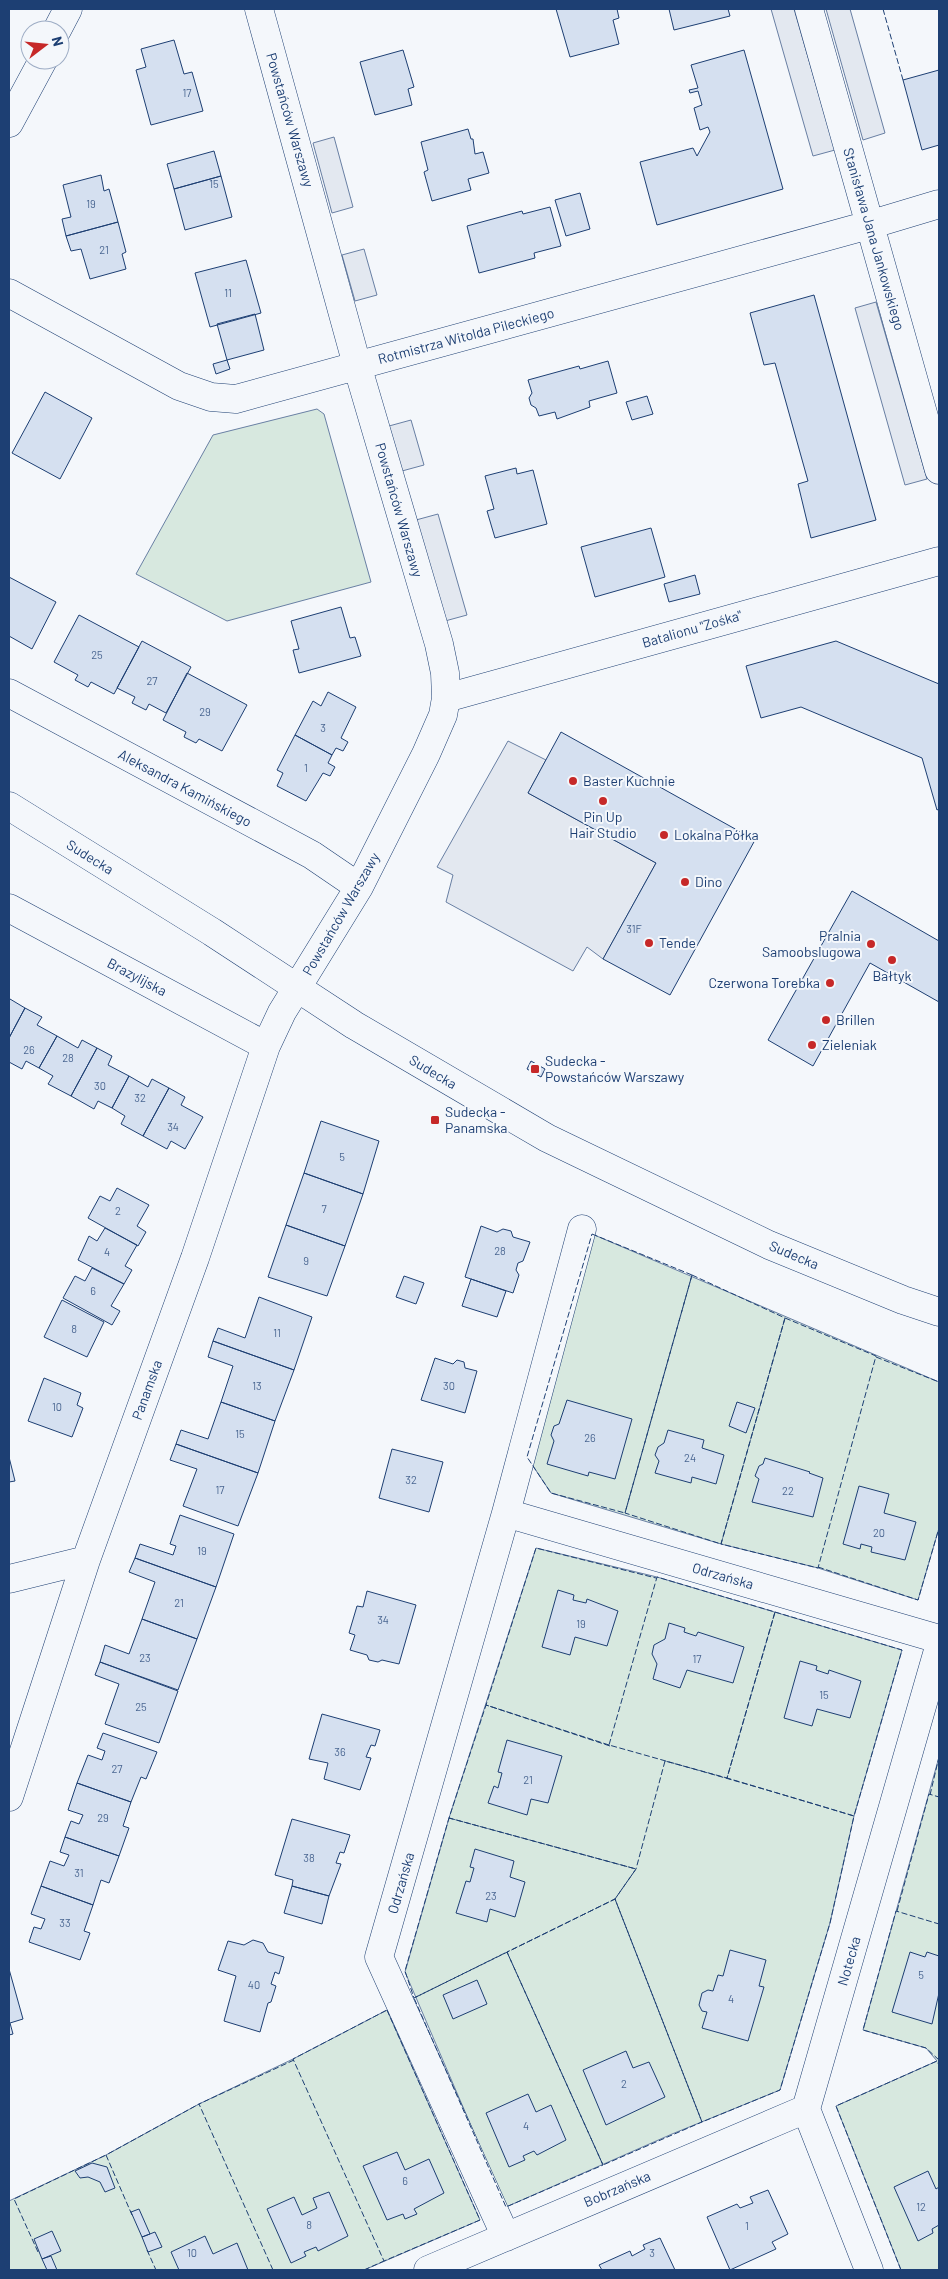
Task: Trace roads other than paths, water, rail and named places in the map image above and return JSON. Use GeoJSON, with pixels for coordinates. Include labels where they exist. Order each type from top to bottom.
{"type":"FeatureCollection","features":[{"type":"Feature","properties":{"kind":"street","name":"Powstańców Warszawy"},"geometry":{"type":"LineString","coordinates":[[259,9],[357,365],[439,644],[445,673],[446,698],[443,715],[426,754],[359,887],[298,988]]}},
{"type":"Feature","properties":{"kind":"street","name":"Stanisława Jana Jankowskiego"},"geometry":{"type":"LineString","coordinates":[[809,9],[939,470]]}},
{"type":"Feature","properties":{"kind":"street"},"geometry":{"type":"LineString","coordinates":[[9,123],[37,70]]}},
{"type":"Feature","properties":{"kind":"street","name":"Rotmistrza Witolda Pileckiego"},"geometry":{"type":"LineString","coordinates":[[9,293],[179,386],[211,398],[236,399],[869,225],[939,204]]}},
{"type":"Feature","properties":{"kind":"street","name":"Batalionu \"Zośka\""},"geometry":{"type":"LineString","coordinates":[[446,698],[939,561]]}},
{"type":"Feature","properties":{"kind":"street","name":"Aleksandra Kamińskiego"},"geometry":{"type":"LineString","coordinates":[[9,693],[312,855],[359,887]]}},
{"type":"Feature","properties":{"kind":"street","name":"Sudecka"},"geometry":{"type":"LineString","coordinates":[[9,806],[212,932],[376,1038],[547,1138],[769,1245],[903,1300],[939,1312]]}},
{"type":"Feature","properties":{"kind":"street","name":"Brazylijska"},"geometry":{"type":"LineString","coordinates":[[9,908],[266,1046]]}},
{"type":"Feature","properties":{"kind":"street","name":"Panamska"},"geometry":{"type":"LineString","coordinates":[[9,1797],[86,1560],[195,1258],[266,1046],[282,1012],[298,988]]}},
{"type":"Feature","properties":{"kind":"street","name":"Odrzańska"},"geometry":{"type":"LineString","coordinates":[[506,2237],[379,1957],[506,1513],[582,1229]]}},
{"type":"Feature","properties":{"kind":"street","name":"Odrzańska"},"geometry":{"type":"LineString","coordinates":[[506,1513],[939,1639]]}},
{"type":"Feature","properties":{"kind":"street"},"geometry":{"type":"LineString","coordinates":[[9,1579],[86,1560]]}},
{"type":"Feature","properties":{"kind":"street","name":"Notecka"},"geometry":{"type":"LineString","coordinates":[[806,2108],[939,1647]]}},
{"type":"Feature","properties":{"kind":"street"},"geometry":{"type":"LineString","coordinates":[[806,2108],[869,2270]]}},
{"type":"Feature","properties":{"kind":"street","name":"Bobrzańska"},"geometry":{"type":"LineString","coordinates":[[428,2270],[806,2108]]}},
{"type":"Feature","properties":{"kind":"place","name":"Baster Kuchnie"},"geometry":{"type":"Point","coordinates":[573,781]}},
{"type":"Feature","properties":{"kind":"place","name":"Pin Up Hair Studio"},"geometry":{"type":"Point","coordinates":[603,801]}},
{"type":"Feature","properties":{"kind":"place","name":"Lokalna Półka"},"geometry":{"type":"Point","coordinates":[664,835]}},
{"type":"Feature","properties":{"kind":"place","name":"Dino"},"geometry":{"type":"Point","coordinates":[685,882]}},
{"type":"Feature","properties":{"kind":"place","name":"Tende"},"geometry":{"type":"Point","coordinates":[649,943]}},
{"type":"Feature","properties":{"kind":"place","name":"Pralnia Samoobslugowa"},"geometry":{"type":"Point","coordinates":[871,944]}},
{"type":"Feature","properties":{"kind":"place","name":"Bałtyk"},"geometry":{"type":"Point","coordinates":[892,960]}},
{"type":"Feature","properties":{"kind":"place","name":"Czerwona Torebka"},"geometry":{"type":"Point","coordinates":[830,983]}},
{"type":"Feature","properties":{"kind":"place","name":"Brillen"},"geometry":{"type":"Point","coordinates":[826,1020]}},
{"type":"Feature","properties":{"kind":"place","name":"Zieleniak"},"geometry":{"type":"Point","coordinates":[812,1045]}},
{"type":"Feature","properties":{"kind":"place","name":"Sudecka - Powstańców Warszawy"},"geometry":{"type":"Point","coordinates":[535,1069]}},
{"type":"Feature","properties":{"kind":"place","name":"Sudecka - Panamska"},"geometry":{"type":"Point","coordinates":[435,1120]}}]}
